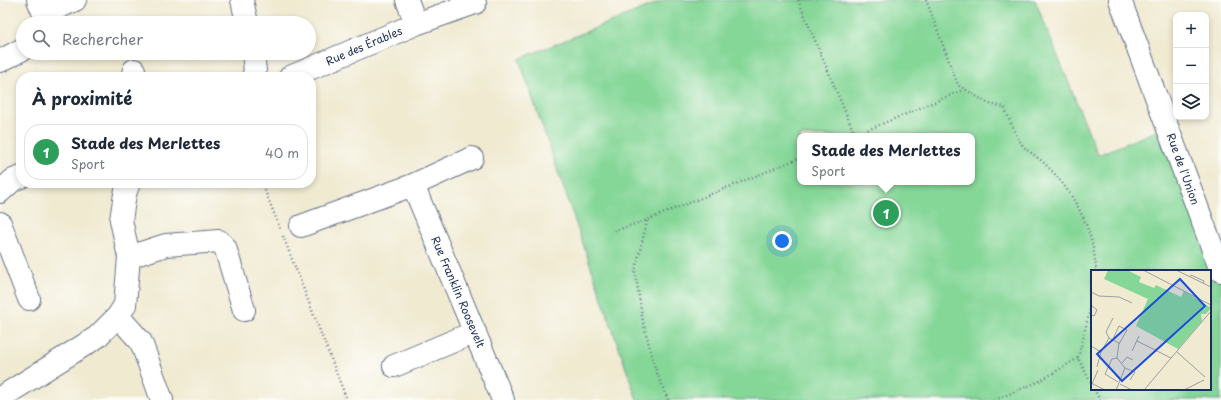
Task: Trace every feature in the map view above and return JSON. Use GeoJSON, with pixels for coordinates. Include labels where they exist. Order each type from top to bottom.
{"type":"FeatureCollection","features":[{"type":"Feature","properties":{"kind":"street"},"geometry":{"type":"LineString","coordinates":[[41,12],[75,0]]}},
{"type":"Feature","properties":{"kind":"street"},"geometry":{"type":"LineString","coordinates":[[242,0],[245,16]]}},
{"type":"Feature","properties":{"kind":"street","name":"Rue des Érables"},"geometry":{"type":"LineString","coordinates":[[407,0],[416,24]]}},
{"type":"Feature","properties":{"kind":"street","name":"Rue de l'Union"},"geometry":{"type":"LineString","coordinates":[[1120,0],[1221,271]]}},
{"type":"Feature","properties":{"kind":"street","name":"Rue des Érables"},"geometry":{"type":"LineString","coordinates":[[302,72],[416,24],[475,3]]}},
{"type":"Feature","properties":{"kind":"street"},"geometry":{"type":"LineString","coordinates":[[0,61],[16,53]]}},
{"type":"Feature","properties":{"kind":"street"},"geometry":{"type":"LineString","coordinates":[[254,60],[255,72]]}},
{"type":"Feature","properties":{"kind":"street"},"geometry":{"type":"LineString","coordinates":[[301,226],[412,185],[472,158]]}},
{"type":"Feature","properties":{"kind":"street"},"geometry":{"type":"LineString","coordinates":[[0,192],[16,178]]}},
{"type":"Feature","properties":{"kind":"street","name":"Rue Franklin Roosevelt"},"geometry":{"type":"LineString","coordinates":[[412,185],[476,332],[503,400]]}},
{"type":"Feature","properties":{"kind":"street"},"geometry":{"type":"LineString","coordinates":[[0,398],[97,336],[118,316],[125,304],[128,257],[121,220],[127,188]]}},
{"type":"Feature","properties":{"kind":"street"},"geometry":{"type":"LineString","coordinates":[[0,223],[28,299]]}},
{"type":"Feature","properties":{"kind":"street"},"geometry":{"type":"LineString","coordinates":[[128,257],[166,245],[219,241],[225,247],[244,310]]}},
{"type":"Feature","properties":{"kind":"street"},"geometry":{"type":"LineString","coordinates":[[118,316],[141,342],[162,400]]}},
{"type":"Feature","properties":{"kind":"street"},"geometry":{"type":"LineString","coordinates":[[394,366],[476,332]]}},
{"type":"Feature","properties":{"kind":"path"},"geometry":{"type":"LineString","coordinates":[[798,0],[853,133]]}},
{"type":"Feature","properties":{"kind":"path"},"geometry":{"type":"LineString","coordinates":[[926,0],[958,85],[963,90],[988,104],[1004,107],[1021,144],[1043,162],[1059,178],[1073,198],[1085,222],[1095,251],[1096,270]]}},
{"type":"Feature","properties":{"kind":"path"},"geometry":{"type":"LineString","coordinates":[[861,133],[963,90]]}},
{"type":"Feature","properties":{"kind":"path"},"geometry":{"type":"LineString","coordinates":[[614,230],[647,220],[797,159]]}},
{"type":"Feature","properties":{"kind":"path"},"geometry":{"type":"LineString","coordinates":[[264,188],[347,400]]}},
{"type":"Feature","properties":{"kind":"path"},"geometry":{"type":"LineString","coordinates":[[647,220],[635,272],[643,322],[653,360],[668,400]]}},
{"type":"Feature","properties":{"kind":"path"},"geometry":{"type":"LineString","coordinates":[[1091,306],[1078,358],[1091,383]]}},
{"type":"Feature","properties":{"kind":"path"},"geometry":{"type":"LineString","coordinates":[[995,400],[1040,381],[1078,358]]}},
{"type":"Feature","properties":{"kind":"path"},"geometry":{"type":"LineString","coordinates":[[1095,390],[1100,400]]}},
{"type":"Feature","properties":{"kind":"green space"},"geometry":{"type":"Polygon","coordinates":[[[664,0],[1035,0],[1098,155],[1168,126],[1221,271],[1221,400],[637,400],[519,59],[664,0]]]}},
{"type":"Feature","properties":{"kind":"place","name":"Stade des Merlettes"},"geometry":{"type":"Point","coordinates":[886,213]}}]}
